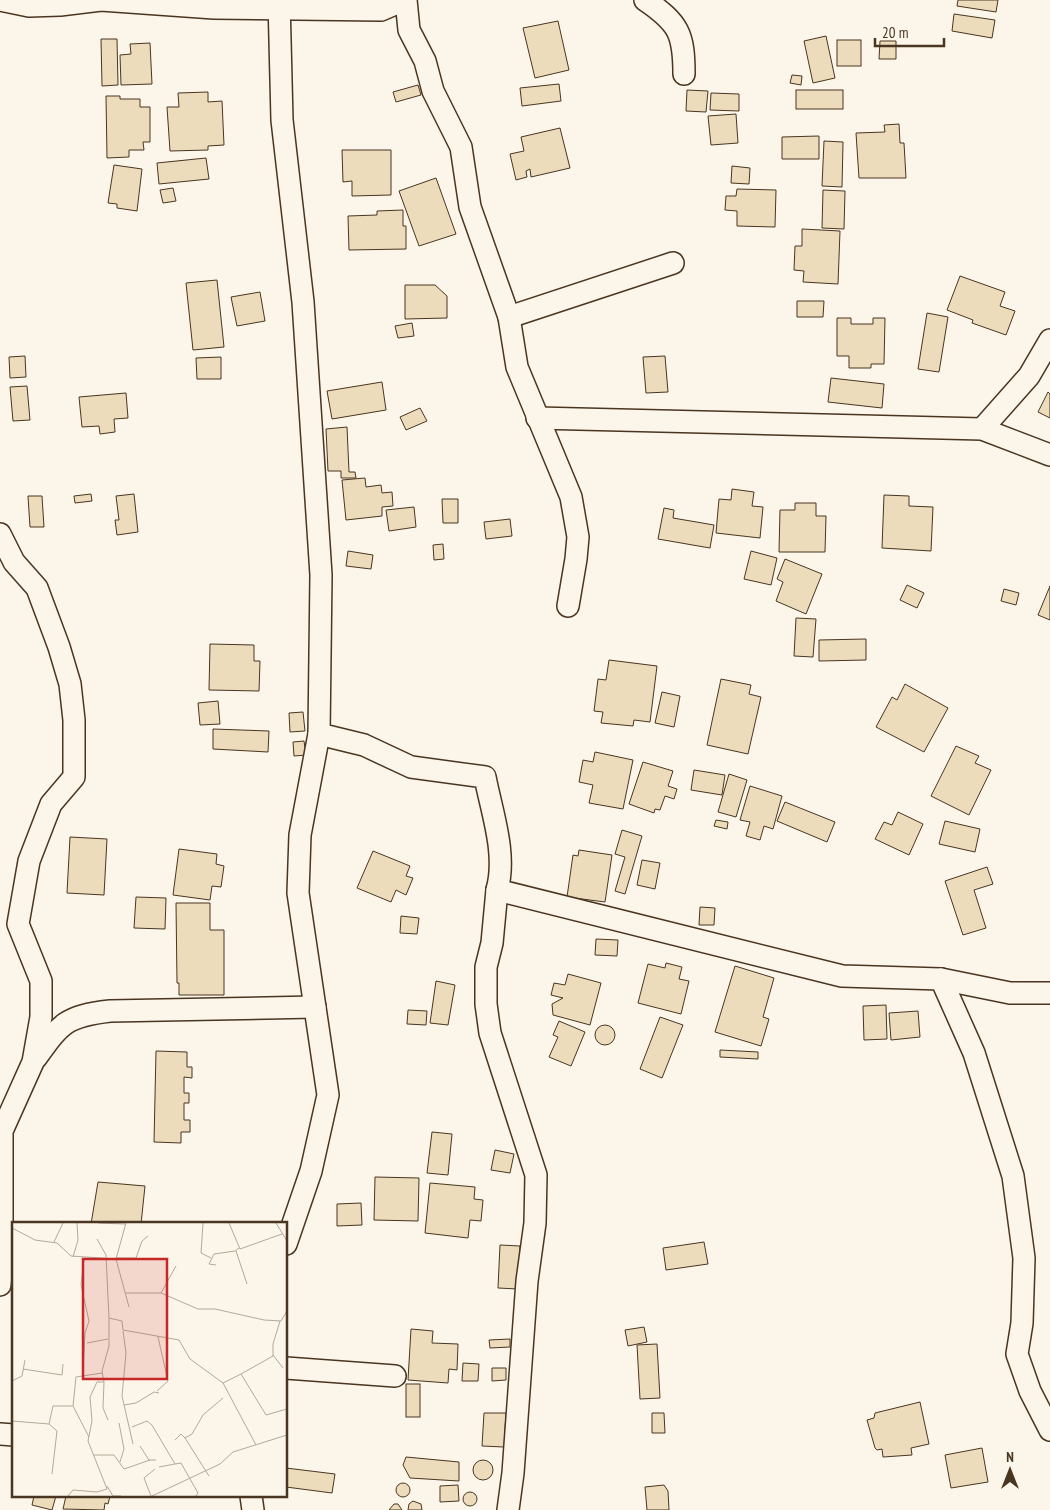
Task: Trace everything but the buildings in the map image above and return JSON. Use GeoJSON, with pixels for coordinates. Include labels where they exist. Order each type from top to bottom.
{"type":"FeatureCollection","features":[{"type":"Feature","properties":{"kind":"street"},"geometry":{"type":"LineString","coordinates":[[2,5],[37,6],[123,0],[189,7],[279,5],[381,10],[405,0],[409,30],[425,61],[433,91],[461,147],[470,207],[509,317],[517,367],[571,497],[576,518],[576,559],[568,606]]}},
{"type":"Feature","properties":{"kind":"street"},"geometry":{"type":"LineString","coordinates":[[646,0],[663,12],[680,33],[684,51],[684,74]]}},
{"type":"Feature","properties":{"kind":"street"},"geometry":{"type":"LineString","coordinates":[[279,5],[282,120],[303,302],[321,575],[319,734],[300,835],[298,893],[328,1095],[311,1171],[288,1238]]}},
{"type":"Feature","properties":{"kind":"street"},"geometry":{"type":"LineString","coordinates":[[381,10],[409,30]]}},
{"type":"Feature","properties":{"kind":"street"},"geometry":{"type":"LineString","coordinates":[[509,317],[673,263]]}},
{"type":"Feature","properties":{"kind":"street"},"geometry":{"type":"LineString","coordinates":[[982,429],[1029,376],[1050,340]]}},
{"type":"Feature","properties":{"kind":"street"},"geometry":{"type":"LineString","coordinates":[[537,418],[982,429],[1050,455]]}},
{"type":"Feature","properties":{"kind":"street"},"geometry":{"type":"LineString","coordinates":[[0,534],[14,562],[37,588],[59,647],[70,684],[74,720],[74,777],[51,804],[29,861],[18,924],[41,981],[41,1017],[33,1062]]}},
{"type":"Feature","properties":{"kind":"street"},"geometry":{"type":"LineString","coordinates":[[319,734],[364,745],[410,767],[485,777],[499,850],[501,874],[497,890],[492,943],[486,967],[486,1004],[490,1034],[536,1175],[535,1224],[527,1281],[513,1473],[508,1510]]}},
{"type":"Feature","properties":{"kind":"street"},"geometry":{"type":"LineString","coordinates":[[497,890],[842,976],[941,979],[1010,993],[1050,994]]}},
{"type":"Feature","properties":{"kind":"street"},"geometry":{"type":"LineString","coordinates":[[941,979],[974,1053],[1013,1176],[1024,1258],[1022,1323],[1017,1354],[1030,1391],[1050,1430]]}},
{"type":"Feature","properties":{"kind":"street"},"geometry":{"type":"LineString","coordinates":[[0,1285],[2,1263],[2,1131],[33,1062],[57,1028],[82,1014],[110,1011],[315,1007]]}},
{"type":"Feature","properties":{"kind":"street"},"geometry":{"type":"LineString","coordinates":[[288,1368],[395,1376]]}}]}
